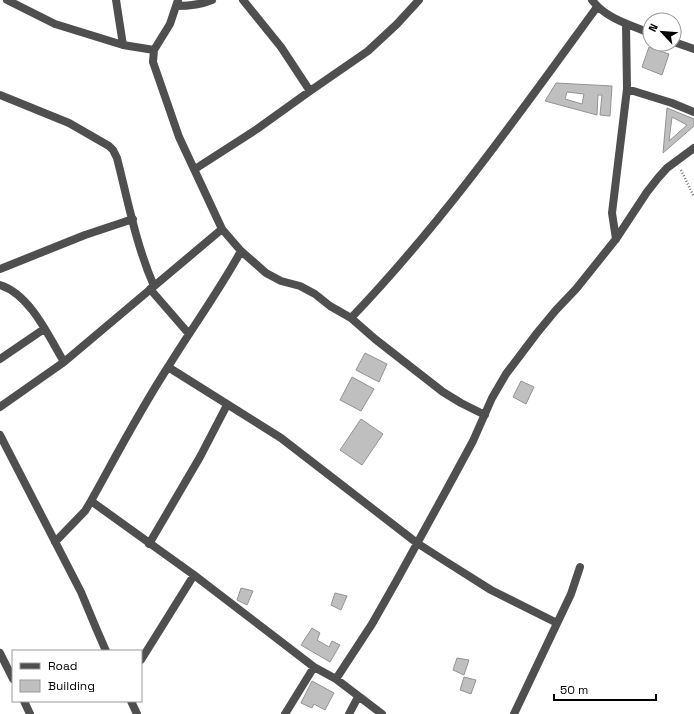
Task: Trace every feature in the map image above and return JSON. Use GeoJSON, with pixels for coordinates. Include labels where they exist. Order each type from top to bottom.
{"type":"FeatureCollection","features":[{"type":"Feature","properties":{"kind":"street"},"geometry":{"type":"LineString","coordinates":[[7,0],[55,24],[123,45],[154,50]]}},
{"type":"Feature","properties":{"kind":"street"},"geometry":{"type":"LineString","coordinates":[[116,0],[123,45]]}},
{"type":"Feature","properties":{"kind":"street"},"geometry":{"type":"LineString","coordinates":[[212,0],[192,6],[177,3],[170,24],[154,50],[153,62],[179,137],[222,229],[241,251],[266,273],[282,281],[300,286],[315,294],[330,306],[350,318],[443,392],[485,415]]}},
{"type":"Feature","properties":{"kind":"street"},"geometry":{"type":"LineString","coordinates":[[243,0],[282,47],[310,91]]}},
{"type":"Feature","properties":{"kind":"street"},"geometry":{"type":"LineString","coordinates":[[195,170],[257,129],[368,51],[397,24],[419,0]]}},
{"type":"Feature","properties":{"kind":"street"},"geometry":{"type":"LineString","coordinates":[[350,318],[387,280],[461,191],[595,4],[626,24],[642,30]]}},
{"type":"Feature","properties":{"kind":"street"},"geometry":{"type":"LineString","coordinates":[[616,239],[612,213],[626,89],[626,24]]}},
{"type":"Feature","properties":{"kind":"street"},"geometry":{"type":"LineString","coordinates":[[682,45],[694,49]]}},
{"type":"Feature","properties":{"kind":"street"},"geometry":{"type":"LineString","coordinates":[[626,89],[672,103],[694,112]]}},
{"type":"Feature","properties":{"kind":"street"},"geometry":{"type":"LineString","coordinates":[[0,95],[69,123],[109,146],[113,150],[117,158],[152,287],[189,334]]}},
{"type":"Feature","properties":{"kind":"street"},"geometry":{"type":"LineString","coordinates":[[336,679],[372,624],[448,489],[492,398],[520,354],[556,310],[576,289],[616,239],[647,192],[667,168],[694,148]]}},
{"type":"Feature","properties":{"kind":"street"},"geometry":{"type":"LineString","coordinates":[[0,269],[85,235],[133,219]]}},
{"type":"Feature","properties":{"kind":"street"},"geometry":{"type":"LineString","coordinates":[[0,407],[64,362],[222,229]]}},
{"type":"Feature","properties":{"kind":"street"},"geometry":{"type":"LineString","coordinates":[[55,542],[85,511],[142,409],[227,277],[241,251]]}},
{"type":"Feature","properties":{"kind":"street"},"geometry":{"type":"LineString","coordinates":[[0,285],[13,292],[33,311],[64,362]]}},
{"type":"Feature","properties":{"kind":"street"},"geometry":{"type":"LineString","coordinates":[[0,359],[44,330]]}},
{"type":"Feature","properties":{"kind":"street"},"geometry":{"type":"LineString","coordinates":[[168,367],[281,438],[417,543],[461,572],[491,590],[557,623]]}},
{"type":"Feature","properties":{"kind":"street"},"geometry":{"type":"LineString","coordinates":[[149,544],[200,457],[227,405]]}},
{"type":"Feature","properties":{"kind":"street"},"geometry":{"type":"LineString","coordinates":[[0,436],[81,592],[106,650]]}},
{"type":"Feature","properties":{"kind":"street"},"geometry":{"type":"LineString","coordinates":[[91,501],[194,575],[314,667],[336,679],[382,714]]}},
{"type":"Feature","properties":{"kind":"street"},"geometry":{"type":"LineString","coordinates":[[514,714],[571,594],[580,567]]}},
{"type":"Feature","properties":{"kind":"street"},"geometry":{"type":"LineString","coordinates":[[142,658],[194,575]]}},
{"type":"Feature","properties":{"kind":"street"},"geometry":{"type":"LineString","coordinates":[[0,653],[12,677]]}},
{"type":"Feature","properties":{"kind":"street"},"geometry":{"type":"LineString","coordinates":[[285,714],[314,667]]}},
{"type":"Feature","properties":{"kind":"street"},"geometry":{"type":"LineString","coordinates":[[349,714],[358,697]]}},
{"type":"Feature","properties":{"kind":"street"},"geometry":{"type":"LineString","coordinates":[[24,702],[30,714]]}},
{"type":"Feature","properties":{"kind":"street"},"geometry":{"type":"LineString","coordinates":[[131,702],[137,714]]}},
{"type":"Feature","properties":{"kind":"path"},"geometry":{"type":"LineString","coordinates":[[677,160],[694,197]]}},
{"type":"Feature","properties":{"kind":"building"},"geometry":{"type":"Polygon","coordinates":[[[647,52],[663,52],[669,54],[662,75],[642,67],[647,52]]]}},
{"type":"Feature","properties":{"kind":"building"},"geometry":{"type":"Polygon","coordinates":[[[556,83],[612,86],[610,116],[600,115],[602,95],[598,95],[597,115],[545,101],[556,83]],[[567,92],[565,99],[582,104],[584,94],[567,92]]]}},
{"type":"Feature","properties":{"kind":"building"},"geometry":{"type":"Polygon","coordinates":[[[667,108],[694,119],[694,126],[663,153],[667,108]],[[672,117],[669,141],[687,125],[672,117]]]}},
{"type":"Feature","properties":{"kind":"building"},"geometry":{"type":"Polygon","coordinates":[[[365,353],[387,364],[379,382],[356,370],[365,353]]]}},
{"type":"Feature","properties":{"kind":"building"},"geometry":{"type":"Polygon","coordinates":[[[352,377],[374,389],[361,411],[340,400],[352,377]]]}},
{"type":"Feature","properties":{"kind":"building"},"geometry":{"type":"Polygon","coordinates":[[[521,381],[534,387],[526,404],[513,397],[521,381]]]}},
{"type":"Feature","properties":{"kind":"building"},"geometry":{"type":"Polygon","coordinates":[[[361,419],[383,434],[362,465],[340,450],[361,419]]]}},
{"type":"Feature","properties":{"kind":"building"},"geometry":{"type":"Polygon","coordinates":[[[241,588],[253,591],[247,605],[237,600],[241,588]]]}},
{"type":"Feature","properties":{"kind":"building"},"geometry":{"type":"Polygon","coordinates":[[[335,593],[347,596],[341,610],[331,605],[335,593]]]}},
{"type":"Feature","properties":{"kind":"building"},"geometry":{"type":"Polygon","coordinates":[[[312,628],[320,633],[317,640],[329,647],[332,641],[340,645],[330,662],[301,645],[312,628]]]}},
{"type":"Feature","properties":{"kind":"building"},"geometry":{"type":"Polygon","coordinates":[[[457,658],[469,660],[464,675],[453,670],[457,658]]]}},
{"type":"Feature","properties":{"kind":"building"},"geometry":{"type":"Polygon","coordinates":[[[464,677],[476,680],[471,694],[460,690],[464,677]]]}},
{"type":"Feature","properties":{"kind":"building"},"geometry":{"type":"Polygon","coordinates":[[[312,681],[334,693],[325,710],[314,704],[312,708],[301,703],[312,681]]]}}]}
